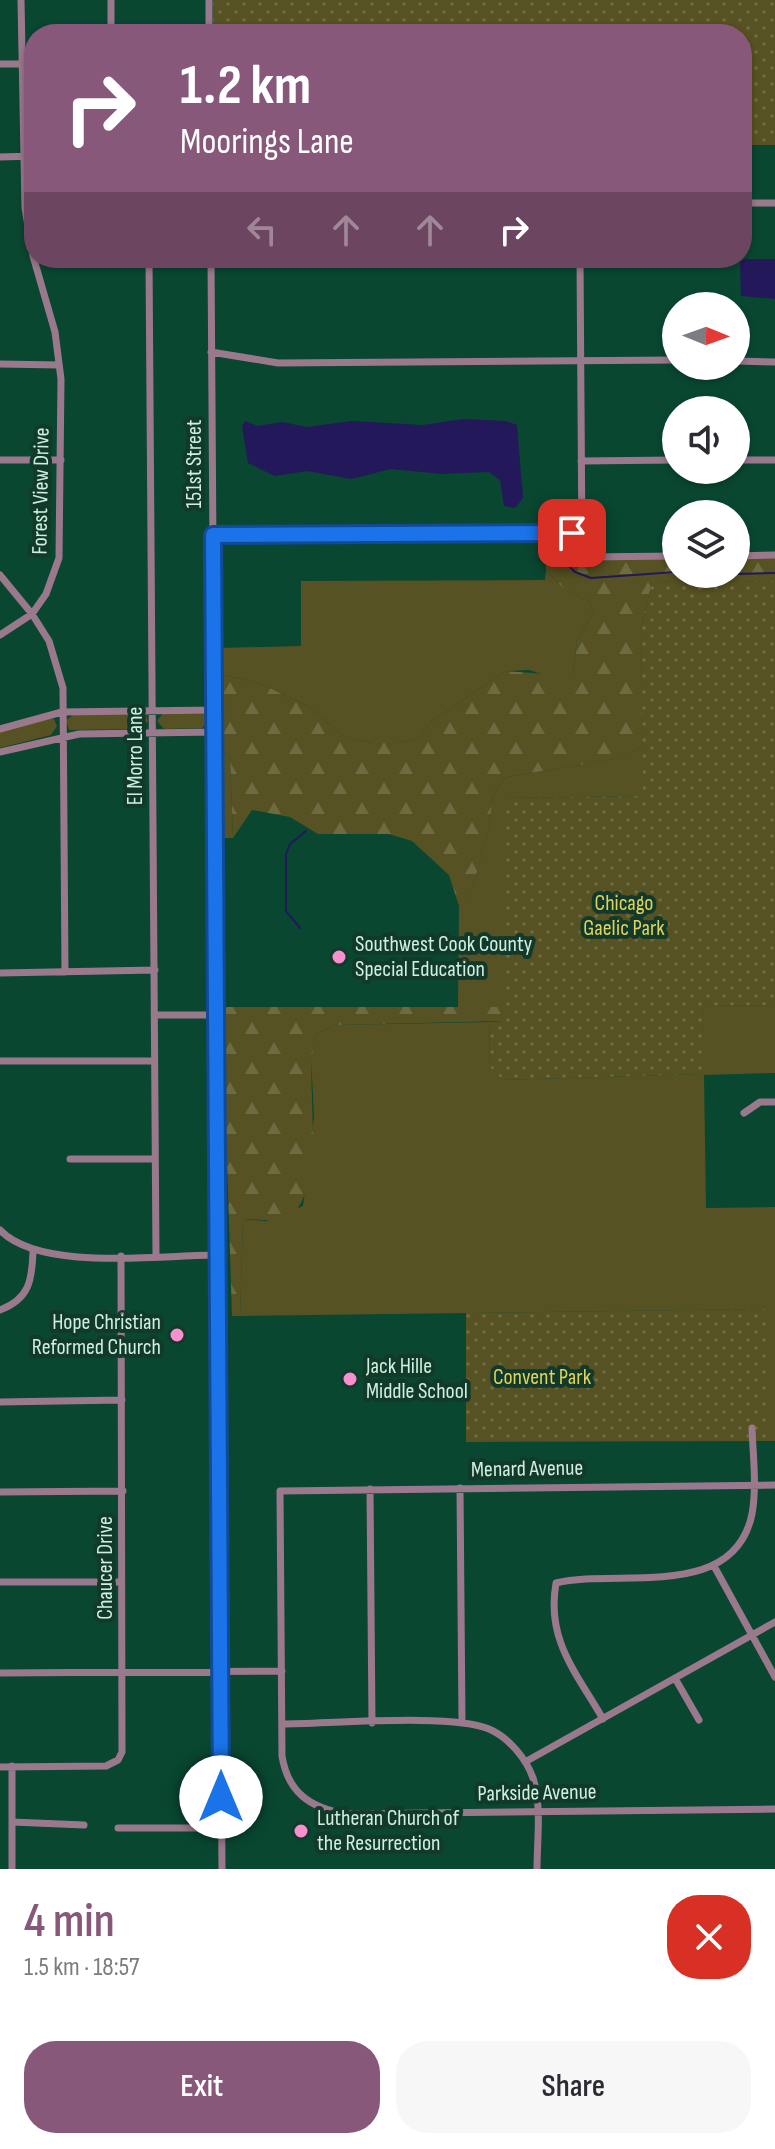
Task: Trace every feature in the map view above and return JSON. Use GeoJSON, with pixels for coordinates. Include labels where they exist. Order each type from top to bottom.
{"type":"FeatureCollection","features":[{"type":"Feature","properties":{"kind":"street","name":"Forest View Drive"},"geometry":{"type":"LineString","coordinates":[[21,0],[24,185]]}},
{"type":"Feature","properties":{"kind":"street"},"geometry":{"type":"LineString","coordinates":[[111,0],[111,24]]}},
{"type":"Feature","properties":{"kind":"street"},"geometry":{"type":"LineString","coordinates":[[209,0],[209,24]]}},
{"type":"Feature","properties":{"kind":"street"},"geometry":{"type":"LineString","coordinates":[[0,64],[22,64]]}},
{"type":"Feature","properties":{"kind":"street"},"geometry":{"type":"LineString","coordinates":[[0,157],[22,156]]}},
{"type":"Feature","properties":{"kind":"street"},"geometry":{"type":"LineString","coordinates":[[752,203],[775,203]]}},
{"type":"Feature","properties":{"kind":"street","name":"Forest View Drive"},"geometry":{"type":"LineString","coordinates":[[32,614],[46,594],[59,558],[61,460],[59,365],[55,332],[38,268]]}},
{"type":"Feature","properties":{"kind":"street","name":"El Morro Lane"},"geometry":{"type":"LineString","coordinates":[[149,268],[156,1255]]}},
{"type":"Feature","properties":{"kind":"street","name":"151st Street"},"geometry":{"type":"LineString","coordinates":[[211,268],[222,1869]]}},
{"type":"Feature","properties":{"kind":"street"},"geometry":{"type":"LineString","coordinates":[[580,268],[582,549],[586,557],[662,556]]}},
{"type":"Feature","properties":{"kind":"street"},"geometry":{"type":"LineString","coordinates":[[211,352],[278,363],[662,360]]}},
{"type":"Feature","properties":{"kind":"street"},"geometry":{"type":"LineString","coordinates":[[750,361],[775,362]]}},
{"type":"Feature","properties":{"kind":"street"},"geometry":{"type":"LineString","coordinates":[[0,364],[59,365]]}},
{"type":"Feature","properties":{"kind":"street"},"geometry":{"type":"LineString","coordinates":[[0,460],[61,460]]}},
{"type":"Feature","properties":{"kind":"street"},"geometry":{"type":"LineString","coordinates":[[581,461],[662,460]]}},
{"type":"Feature","properties":{"kind":"street"},"geometry":{"type":"LineString","coordinates":[[750,460],[775,460]]}},
{"type":"Feature","properties":{"kind":"street"},"geometry":{"type":"LineString","coordinates":[[213,535],[581,532]]}},
{"type":"Feature","properties":{"kind":"street"},"geometry":{"type":"LineString","coordinates":[[750,556],[775,555]]}},
{"type":"Feature","properties":{"kind":"street"},"geometry":{"type":"LineString","coordinates":[[0,575],[42,628],[58,667],[62,712],[65,972]]}},
{"type":"Feature","properties":{"kind":"street"},"geometry":{"type":"LineString","coordinates":[[0,635],[32,614]]}},
{"type":"Feature","properties":{"kind":"street"},"geometry":{"type":"LineString","coordinates":[[0,729],[62,712],[214,710]]}},
{"type":"Feature","properties":{"kind":"street"},"geometry":{"type":"LineString","coordinates":[[0,752],[62,737],[214,732]]}},
{"type":"Feature","properties":{"kind":"street"},"geometry":{"type":"LineString","coordinates":[[0,973],[155,970]]}},
{"type":"Feature","properties":{"kind":"street"},"geometry":{"type":"LineString","coordinates":[[155,1015],[216,1015]]}},
{"type":"Feature","properties":{"kind":"street"},"geometry":{"type":"LineString","coordinates":[[0,1061],[154,1061]]}},
{"type":"Feature","properties":{"kind":"street"},"geometry":{"type":"LineString","coordinates":[[744,1113],[760,1102],[775,1102]]}},
{"type":"Feature","properties":{"kind":"street"},"geometry":{"type":"LineString","coordinates":[[70,1159],[154,1159]]}},
{"type":"Feature","properties":{"kind":"street"},"geometry":{"type":"LineString","coordinates":[[0,1230],[33,1252],[64,1256],[218,1255]]}},
{"type":"Feature","properties":{"kind":"street"},"geometry":{"type":"LineString","coordinates":[[0,1310],[17,1304],[25,1293],[33,1252]]}},
{"type":"Feature","properties":{"kind":"street","name":"Chaucer Drive"},"geometry":{"type":"LineString","coordinates":[[0,1767],[106,1766],[118,1760],[123,1743],[121,1256]]}},
{"type":"Feature","properties":{"kind":"street"},"geometry":{"type":"LineString","coordinates":[[0,1402],[122,1400]]}},
{"type":"Feature","properties":{"kind":"street"},"geometry":{"type":"LineString","coordinates":[[603,1719],[555,1630],[551,1612],[556,1583],[579,1578],[685,1575],[714,1566],[735,1548],[747,1527],[754,1485],[752,1428]]}},
{"type":"Feature","properties":{"kind":"street","name":"Menard Avenue"},"geometry":{"type":"LineString","coordinates":[[282,1671],[280,1491],[775,1485]]}},
{"type":"Feature","properties":{"kind":"street"},"geometry":{"type":"LineString","coordinates":[[460,1488],[462,1722]]}},
{"type":"Feature","properties":{"kind":"street"},"geometry":{"type":"LineString","coordinates":[[370,1489],[372,1723]]}},
{"type":"Feature","properties":{"kind":"street"},"geometry":{"type":"LineString","coordinates":[[0,1492],[123,1491]]}},
{"type":"Feature","properties":{"kind":"street"},"geometry":{"type":"LineString","coordinates":[[714,1566],[775,1677]]}},
{"type":"Feature","properties":{"kind":"street"},"geometry":{"type":"LineString","coordinates":[[0,1582],[121,1582]]}},
{"type":"Feature","properties":{"kind":"street"},"geometry":{"type":"LineString","coordinates":[[525,1762],[775,1622]]}},
{"type":"Feature","properties":{"kind":"street"},"geometry":{"type":"LineString","coordinates":[[0,1673],[282,1671],[282,1724],[462,1722],[501,1735],[525,1762],[536,1789],[537,1869]]}},
{"type":"Feature","properties":{"kind":"street"},"geometry":{"type":"LineString","coordinates":[[676,1680],[699,1720]]}},
{"type":"Feature","properties":{"kind":"street","name":"Parkside Avenue"},"geometry":{"type":"LineString","coordinates":[[282,1724],[285,1775],[303,1799],[321,1809],[344,1814],[775,1809]]}},
{"type":"Feature","properties":{"kind":"street"},"geometry":{"type":"LineString","coordinates":[[12,1766],[12,1869]]}},
{"type":"Feature","properties":{"kind":"street"},"geometry":{"type":"LineString","coordinates":[[12,1822],[84,1825]]}},
{"type":"Feature","properties":{"kind":"street"},"geometry":{"type":"LineString","coordinates":[[118,1828],[221,1828]]}},
{"type":"Feature","properties":{"kind":"green space"},"geometry":{"type":"Polygon","coordinates":[[[213,0],[775,0],[775,145],[752,145],[752,24],[213,24],[213,0]]]}},
{"type":"Feature","properties":{"kind":"green space"},"geometry":{"type":"Polygon","coordinates":[[[775,555],[775,581],[750,581],[750,556],[775,555]]]}},
{"type":"Feature","properties":{"kind":"green space"},"geometry":{"type":"Polygon","coordinates":[[[662,556],[662,582],[652,582],[641,629],[643,747],[615,759],[506,777],[493,795],[489,828],[468,904],[459,906],[449,875],[412,841],[389,834],[318,834],[290,817],[252,810],[233,838],[230,755],[219,751],[218,674],[259,683],[308,706],[345,737],[372,743],[399,743],[418,738],[432,721],[506,671],[573,676],[577,639],[594,612],[589,601],[565,590],[546,570],[546,559],[662,556]]]}},
{"type":"Feature","properties":{"kind":"green space"},"geometry":{"type":"Polygon","coordinates":[[[546,570],[565,590],[589,601],[594,612],[577,639],[573,676],[551,677],[529,670],[506,671],[432,721],[418,738],[399,743],[372,743],[345,737],[308,706],[259,683],[218,674],[218,648],[301,646],[301,581],[545,580],[546,570]]]}},
{"type":"Feature","properties":{"kind":"green space","name":"Chicago Gaelic Park"},"geometry":{"type":"Polygon","coordinates":[[[750,581],[775,581],[775,1005],[702,1006],[704,1074],[503,1080],[489,1066],[490,1022],[503,1021],[504,798],[643,796],[641,629],[652,582],[662,582],[662,588],[750,588],[750,581]]]}},
{"type":"Feature","properties":{"kind":"green space"},"geometry":{"type":"Polygon","coordinates":[[[164,712],[205,714],[207,723],[202,728],[164,729],[157,721],[164,712]]]}},
{"type":"Feature","properties":{"kind":"green space"},"geometry":{"type":"Polygon","coordinates":[[[75,714],[146,714],[148,721],[141,729],[69,730],[66,720],[75,714]]]}},
{"type":"Feature","properties":{"kind":"green space"},"geometry":{"type":"Polygon","coordinates":[[[54,719],[57,726],[51,735],[0,748],[0,732],[54,719]]]}},
{"type":"Feature","properties":{"kind":"green space"},"geometry":{"type":"Polygon","coordinates":[[[643,747],[644,796],[504,798],[504,1007],[458,1009],[459,906],[468,903],[489,828],[493,795],[506,777],[614,759],[643,747]]]}},
{"type":"Feature","properties":{"kind":"green space"},"geometry":{"type":"Polygon","coordinates":[[[219,751],[230,755],[233,838],[218,838],[219,751]]]}},
{"type":"Feature","properties":{"kind":"green space"},"geometry":{"type":"Polygon","coordinates":[[[775,1005],[775,1073],[704,1075],[706,1208],[775,1207],[775,1441],[766,1441],[765,1309],[240,1316],[243,1219],[266,1221],[303,1206],[314,1118],[311,1055],[316,1034],[336,1025],[490,1022],[489,1065],[503,1080],[703,1074],[702,1006],[775,1005]]]}},
{"type":"Feature","properties":{"kind":"green space"},"geometry":{"type":"Polygon","coordinates":[[[222,1007],[504,1007],[503,1021],[336,1025],[316,1034],[312,1056],[313,1131],[309,1181],[301,1203],[288,1221],[243,1219],[240,1316],[232,1316],[222,1007]]]}},
{"type":"Feature","properties":{"kind":"green space","name":"Convent Park"},"geometry":{"type":"Polygon","coordinates":[[[766,1309],[766,1441],[466,1442],[466,1313],[766,1309]]]}},
{"type":"Feature","properties":{"kind":"shaded area"},"geometry":{"type":"Polygon","coordinates":[[[752,259],[775,259],[775,299],[750,297],[750,292],[741,292],[740,268],[752,268],[752,259]]]}},
{"type":"Feature","properties":{"kind":"shaded area"},"geometry":{"type":"Polygon","coordinates":[[[463,419],[506,421],[517,425],[523,498],[515,508],[504,506],[500,480],[489,472],[442,474],[391,469],[351,479],[307,471],[275,476],[248,463],[242,426],[245,421],[258,426],[282,422],[307,427],[352,421],[423,425],[463,419]]]}},
{"type":"Feature","properties":{"kind":"waterway"},"geometry":{"type":"LineString","coordinates":[[553,551],[575,572],[591,578],[662,573]]}},
{"type":"Feature","properties":{"kind":"waterway"},"geometry":{"type":"LineString","coordinates":[[750,574],[775,573]]}},
{"type":"Feature","properties":{"kind":"waterway"},"geometry":{"type":"LineString","coordinates":[[300,928],[286,911],[286,854],[290,844],[306,831]]}},
{"type":"Feature","properties":{"kind":"place","name":"Southwest Cook County Special Education"},"geometry":{"type":"Point","coordinates":[339,957]}},
{"type":"Feature","properties":{"kind":"place","name":"Hope Christian Reformed Church"},"geometry":{"type":"Point","coordinates":[177,1335]}},
{"type":"Feature","properties":{"kind":"place","name":"Jack Hille Middle School"},"geometry":{"type":"Point","coordinates":[350,1379]}},
{"type":"Feature","properties":{"kind":"place","name":"Lutheran Church of the Resurrection"},"geometry":{"type":"Point","coordinates":[301,1831]}},
{"type":"Feature","properties":{"kind":"route"},"geometry":{"type":"LineString","coordinates":[[221,1797],[213,535],[572,533]]}}]}
